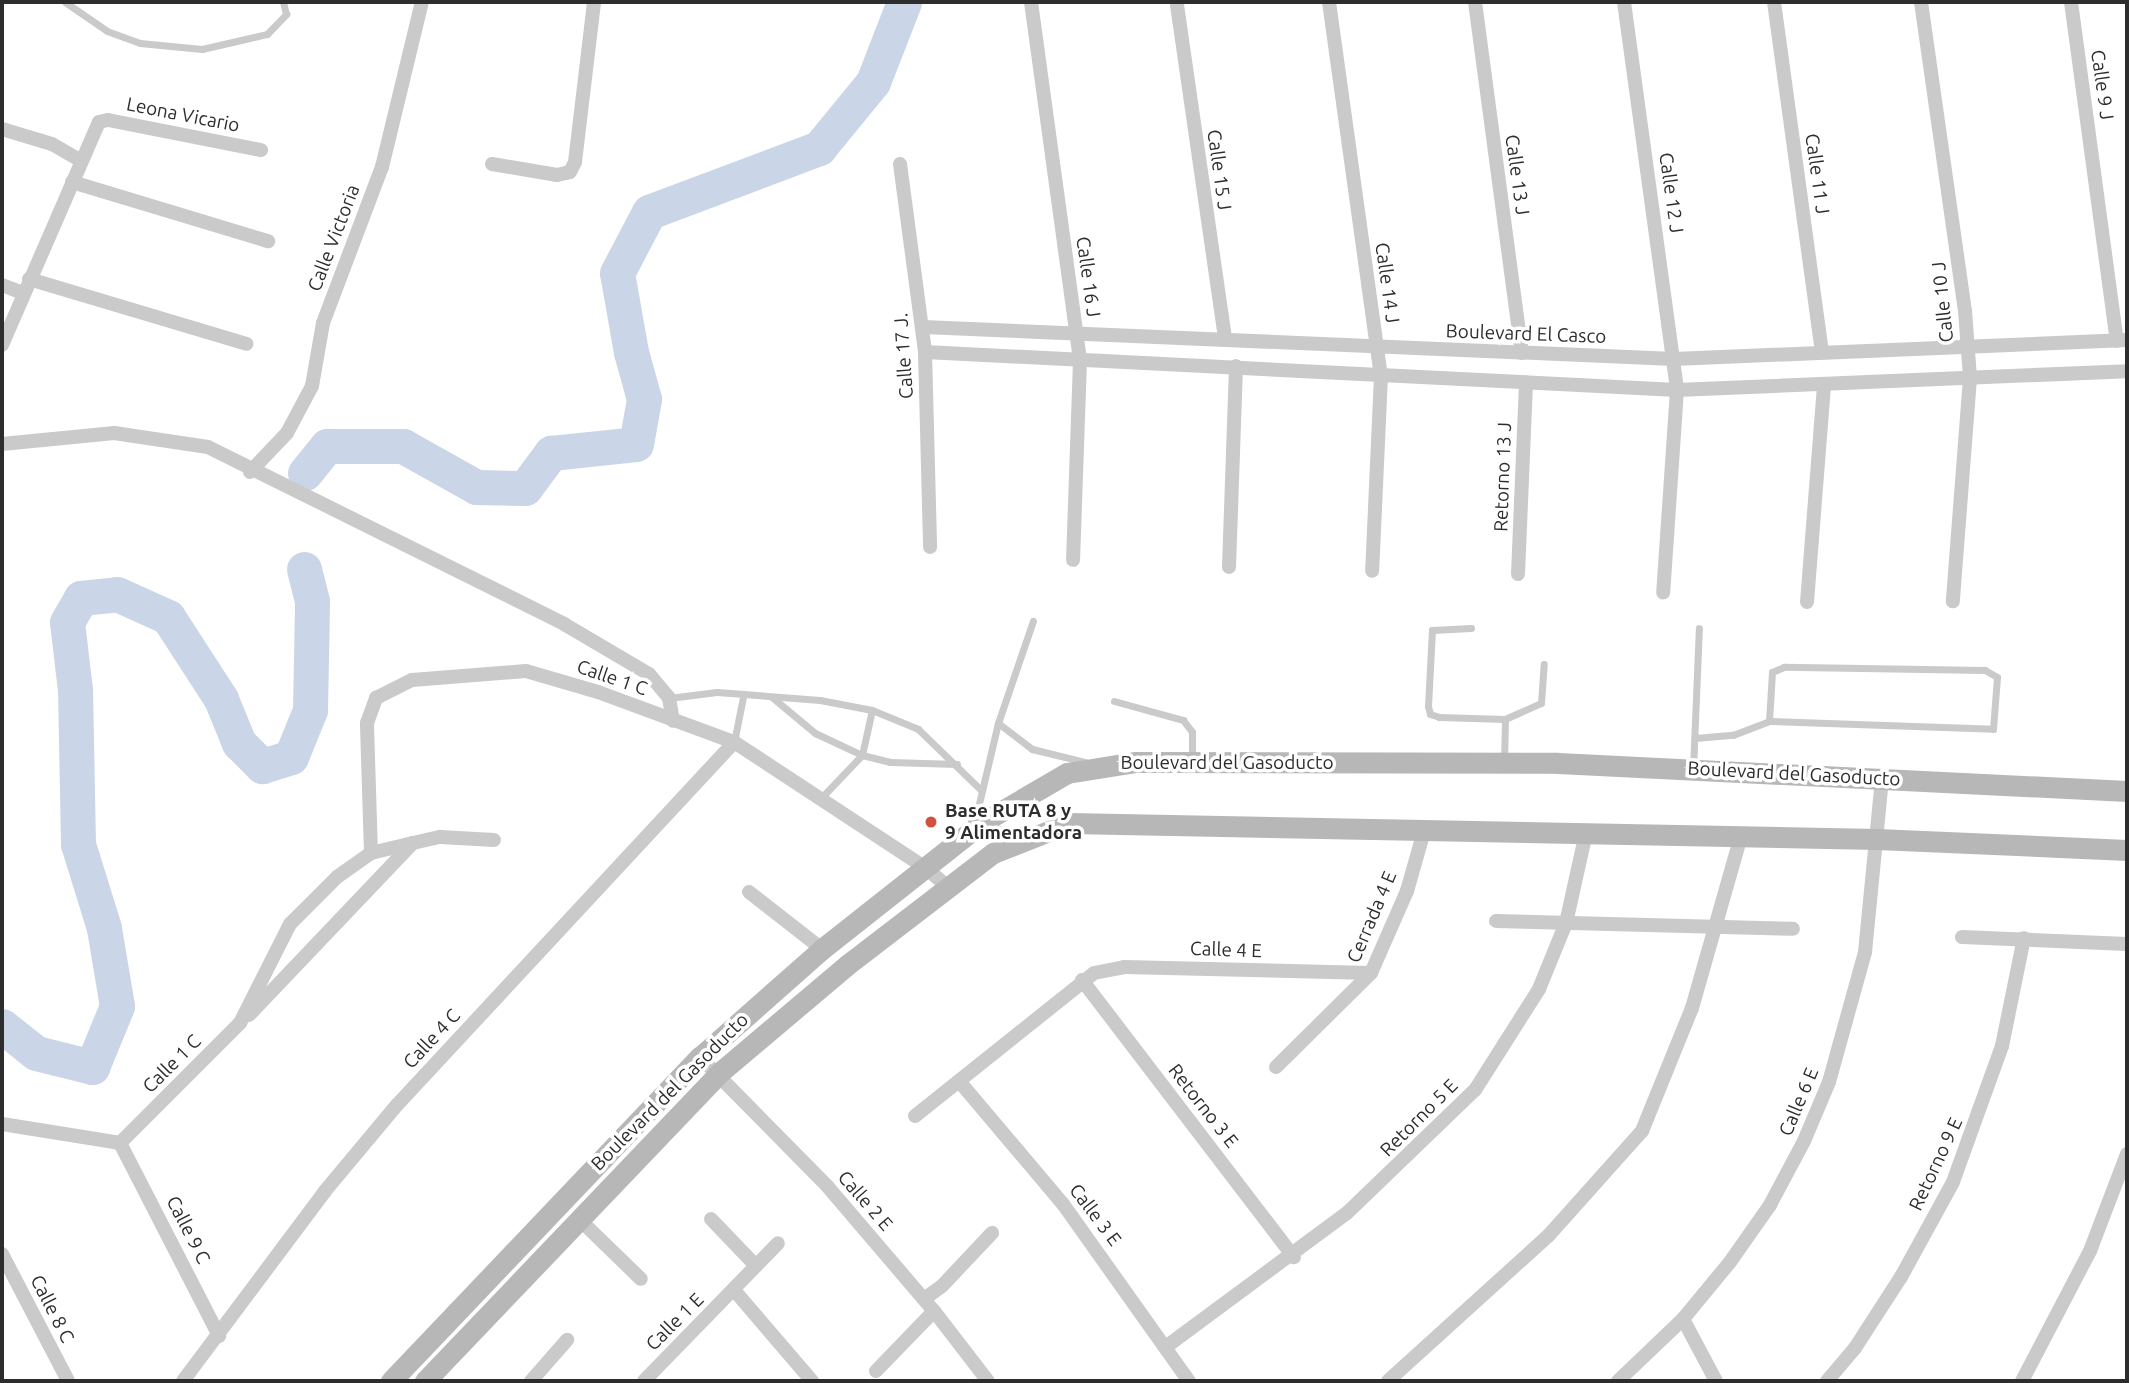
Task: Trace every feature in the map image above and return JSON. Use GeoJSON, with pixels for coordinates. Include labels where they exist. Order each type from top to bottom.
{"type":"FeatureCollection","features":[{"type":"Feature","properties":{"kind":"street","name":"Calle Victoria"},"geometry":{"type":"LineString","coordinates":[[250,472],[287,433],[312,386],[323,323],[382,167],[422,2]]}},
{"type":"Feature","properties":{"kind":"street"},"geometry":{"type":"LineString","coordinates":[[492,164],[557,175],[570,172],[575,162],[594,2]]}},
{"type":"Feature","properties":{"kind":"street","name":"Calle 16 J"},"geometry":{"type":"LineString","coordinates":[[1031,2],[1080,362],[1073,559]]}},
{"type":"Feature","properties":{"kind":"street","name":"Calle 14 J"},"geometry":{"type":"LineString","coordinates":[[1329,2],[1381,376],[1372,571]]}},
{"type":"Feature","properties":{"kind":"street","name":"Calle 13 J"},"geometry":{"type":"LineString","coordinates":[[1475,2],[1522,353]]}},
{"type":"Feature","properties":{"kind":"street","name":"Calle 12 J"},"geometry":{"type":"LineString","coordinates":[[1624,2],[1677,390]]}},
{"type":"Feature","properties":{"kind":"street","name":"Calle 11 J"},"geometry":{"type":"LineString","coordinates":[[1774,2],[1822,352]]}},
{"type":"Feature","properties":{"kind":"street","name":"Calle 10 J"},"geometry":{"type":"LineString","coordinates":[[1921,2],[1970,378],[1954,601]]}},
{"type":"Feature","properties":{"kind":"street","name":"Calle 9 J"},"geometry":{"type":"LineString","coordinates":[[2071,2],[2122,341]]}},
{"type":"Feature","properties":{"kind":"street","name":"Calle 15 J"},"geometry":{"type":"LineString","coordinates":[[1177,5],[1225,339]]}},
{"type":"Feature","properties":{"kind":"street","name":"Leona Vicario"},"geometry":{"type":"LineString","coordinates":[[80,160],[99,122],[108,120],[261,150]]}},
{"type":"Feature","properties":{"kind":"street"},"geometry":{"type":"LineString","coordinates":[[2,129],[52,144],[80,160],[2,345]]}},
{"type":"Feature","properties":{"kind":"street","name":"Calle 17 J."},"geometry":{"type":"LineString","coordinates":[[900,164],[925,352],[930,547]]}},
{"type":"Feature","properties":{"kind":"street"},"geometry":{"type":"LineString","coordinates":[[72,182],[268,241]]}},
{"type":"Feature","properties":{"kind":"street"},"geometry":{"type":"LineString","coordinates":[[2,285],[26,286],[247,344]]}},
{"type":"Feature","properties":{"kind":"street","name":"Boulevard El Casco"},"geometry":{"type":"LineString","coordinates":[[923,327],[1674,359],[2122,341]]}},
{"type":"Feature","properties":{"kind":"street"},"geometry":{"type":"LineString","coordinates":[[925,352],[1080,362],[1236,366],[1381,376],[1677,390],[1824,386],[2127,371]]}},
{"type":"Feature","properties":{"kind":"street"},"geometry":{"type":"LineString","coordinates":[[1229,567],[1236,366]]}},
{"type":"Feature","properties":{"kind":"street","name":"Retorno 13 J"},"geometry":{"type":"LineString","coordinates":[[1518,574],[1526,383]]}},
{"type":"Feature","properties":{"kind":"street"},"geometry":{"type":"LineString","coordinates":[[1807,602],[1824,386]]}},
{"type":"Feature","properties":{"kind":"street"},"geometry":{"type":"LineString","coordinates":[[1663,593],[1677,390]]}},
{"type":"Feature","properties":{"kind":"street"},"geometry":{"type":"LineString","coordinates":[[2,444],[114,433],[208,447],[250,472],[564,624],[649,674],[670,698],[673,721]]}},
{"type":"Feature","properties":{"kind":"street","name":"Calle 1 C"},"geometry":{"type":"LineString","coordinates":[[371,853],[367,723],[376,698],[412,680],[526,671],[598,692],[734,743],[926,867],[947,887]]}},
{"type":"Feature","properties":{"kind":"street","name":"Calle 4 C"},"geometry":{"type":"LineString","coordinates":[[183,1381],[325,1191],[397,1105],[734,743]]}},
{"type":"Feature","properties":{"kind":"street","name":"Boulevard del Gasoducto"},"geometry":{"type":"LineString","coordinates":[[394,1380],[700,1057],[822,949],[983,822],[1038,787],[1067,773],[1104,765],[1192,762],[1504,763],[1693,769],[2127,791]]}},
{"type":"Feature","properties":{"kind":"street","name":"Calle 6 E"},"geometry":{"type":"LineString","coordinates":[[1618,1381],[1682,1319],[1770,1205],[1829,1082],[1865,953],[1882,778]]}},
{"type":"Feature","properties":{"kind":"street","name":"Boulevard del Gasoducto"},"geometry":{"type":"LineString","coordinates":[[425,1381],[718,1074],[947,887],[993,853],[1022,839],[1069,823],[1425,828],[1740,839],[1877,839],[2127,850]]}},
{"type":"Feature","properties":{"kind":"street","name":"Cerrada 4 E"},"geometry":{"type":"LineString","coordinates":[[1276,1067],[1371,974],[1407,891],[1425,828]]}},
{"type":"Feature","properties":{"kind":"street","name":"Retorno 5 E"},"geometry":{"type":"LineString","coordinates":[[1167,1346],[1294,1257],[1348,1213],[1475,1090],[1533,1000],[1566,923],[1586,833]]}},
{"type":"Feature","properties":{"kind":"street","name":"Calle 1 C"},"geometry":{"type":"LineString","coordinates":[[120,1143],[240,1023],[290,924],[337,877],[371,853],[413,843],[452,837],[494,840]]}},
{"type":"Feature","properties":{"kind":"street"},"geometry":{"type":"LineString","coordinates":[[1388,1381],[1549,1236],[1642,1131],[1692,1008],[1740,839]]}},
{"type":"Feature","properties":{"kind":"street"},"geometry":{"type":"LineString","coordinates":[[240,1023],[413,843]]}},
{"type":"Feature","properties":{"kind":"street"},"geometry":{"type":"LineString","coordinates":[[749,892],[822,949]]}},
{"type":"Feature","properties":{"kind":"street"},"geometry":{"type":"LineString","coordinates":[[1496,921],[1793,929]]}},
{"type":"Feature","properties":{"kind":"street"},"geometry":{"type":"LineString","coordinates":[[1962,937],[2127,944]]}},
{"type":"Feature","properties":{"kind":"street","name":"Retorno 9 E"},"geometry":{"type":"LineString","coordinates":[[1827,1381],[1855,1348],[1901,1277],[1952,1182],[2002,1046],[2024,938]]}},
{"type":"Feature","properties":{"kind":"street","name":"Calle 4 E"},"geometry":{"type":"LineString","coordinates":[[1082,980],[1124,967],[1371,974]]}},
{"type":"Feature","properties":{"kind":"street"},"geometry":{"type":"LineString","coordinates":[[915,1116],[1082,980]]}},
{"type":"Feature","properties":{"kind":"street","name":"Retorno 3 E"},"geometry":{"type":"LineString","coordinates":[[1082,980],[1294,1257]]}},
{"type":"Feature","properties":{"kind":"street","name":"Calle 2 E"},"geometry":{"type":"LineString","coordinates":[[700,1057],[828,1187],[934,1311],[988,1381]]}},
{"type":"Feature","properties":{"kind":"street","name":"Calle 3 E"},"geometry":{"type":"LineString","coordinates":[[959,1081],[1063,1204],[1167,1346],[1189,1381]]}},
{"type":"Feature","properties":{"kind":"street"},"geometry":{"type":"LineString","coordinates":[[2,1124],[120,1143]]}},
{"type":"Feature","properties":{"kind":"street","name":"Calle 9 C"},"geometry":{"type":"LineString","coordinates":[[120,1143],[219,1336]]}},
{"type":"Feature","properties":{"kind":"street"},"geometry":{"type":"LineString","coordinates":[[2022,1381],[2090,1251],[2127,1154]]}},
{"type":"Feature","properties":{"kind":"street"},"geometry":{"type":"LineString","coordinates":[[579,1219],[640,1279]]}},
{"type":"Feature","properties":{"kind":"street"},"geometry":{"type":"LineString","coordinates":[[711,1219],[756,1266]]}},
{"type":"Feature","properties":{"kind":"street"},"geometry":{"type":"LineString","coordinates":[[924,1299],[942,1286],[992,1233]]}},
{"type":"Feature","properties":{"kind":"street","name":"Calle 1 E"},"geometry":{"type":"LineString","coordinates":[[644,1381],[778,1243]]}},
{"type":"Feature","properties":{"kind":"street","name":"Calle 8 C"},"geometry":{"type":"LineString","coordinates":[[2,1254],[68,1381]]}},
{"type":"Feature","properties":{"kind":"street"},"geometry":{"type":"LineString","coordinates":[[734,1290],[812,1381]]}},
{"type":"Feature","properties":{"kind":"street"},"geometry":{"type":"LineString","coordinates":[[876,1371],[934,1311]]}},
{"type":"Feature","properties":{"kind":"street"},"geometry":{"type":"LineString","coordinates":[[1682,1319],[1716,1381]]}},
{"type":"Feature","properties":{"kind":"street"},"geometry":{"type":"LineString","coordinates":[[531,1381],[567,1340]]}},
{"type":"Feature","properties":{"kind":"lane"},"geometry":{"type":"LineString","coordinates":[[65,2],[107,31],[140,43],[202,50],[267,34],[286,14],[283,2]]}},
{"type":"Feature","properties":{"kind":"lane"},"geometry":{"type":"LineString","coordinates":[[1022,839],[983,822],[978,808],[998,723],[1033,621]]}},
{"type":"Feature","properties":{"kind":"lane"},"geometry":{"type":"LineString","coordinates":[[1471,628],[1432,629],[1429,638],[1430,714],[1505,719],[1541,704],[1544,664]]}},
{"type":"Feature","properties":{"kind":"lane"},"geometry":{"type":"LineString","coordinates":[[1693,769],[1699,628]]}},
{"type":"Feature","properties":{"kind":"lane"},"geometry":{"type":"LineString","coordinates":[[1695,738],[1733,735],[1769,721],[1993,729],[1997,677],[1985,670],[1784,667],[1772,672],[1769,721]]}},
{"type":"Feature","properties":{"kind":"lane"},"geometry":{"type":"LineString","coordinates":[[670,698],[717,692],[743,697],[820,700],[872,710],[918,729],[981,790]]}},
{"type":"Feature","properties":{"kind":"lane"},"geometry":{"type":"LineString","coordinates":[[734,743],[743,697]]}},
{"type":"Feature","properties":{"kind":"lane"},"geometry":{"type":"LineString","coordinates":[[772,698],[815,733],[862,755],[890,762],[957,764]]}},
{"type":"Feature","properties":{"kind":"lane"},"geometry":{"type":"LineString","coordinates":[[1114,701],[1183,720],[1192,732],[1192,762]]}},
{"type":"Feature","properties":{"kind":"lane"},"geometry":{"type":"LineString","coordinates":[[820,799],[862,755],[872,710]]}},
{"type":"Feature","properties":{"kind":"lane"},"geometry":{"type":"LineString","coordinates":[[1504,763],[1505,719]]}},
{"type":"Feature","properties":{"kind":"lane"},"geometry":{"type":"LineString","coordinates":[[998,723],[1032,749],[1104,765]]}},
{"type":"Feature","properties":{"kind":"waterway"},"geometry":{"type":"LineString","coordinates":[[305,473],[327,446],[403,446],[476,487],[525,488],[551,453],[636,444],[644,399],[631,352],[617,273],[649,212],[819,148],[873,82],[904,2]]}},
{"type":"Feature","properties":{"kind":"waterway"},"geometry":{"type":"LineString","coordinates":[[2,1026],[36,1053],[92,1067],[117,1006],[104,928],[78,844],[75,690],[67,622],[81,598],[117,594],[168,617],[221,699],[239,743],[262,766],[291,757],[310,710],[312,601],[304,569]]}},
{"type":"Feature","properties":{"kind":"place","name":"Base RUTA 8 y 9 Alimentadora"},"geometry":{"type":"Point","coordinates":[931,822]}}]}
